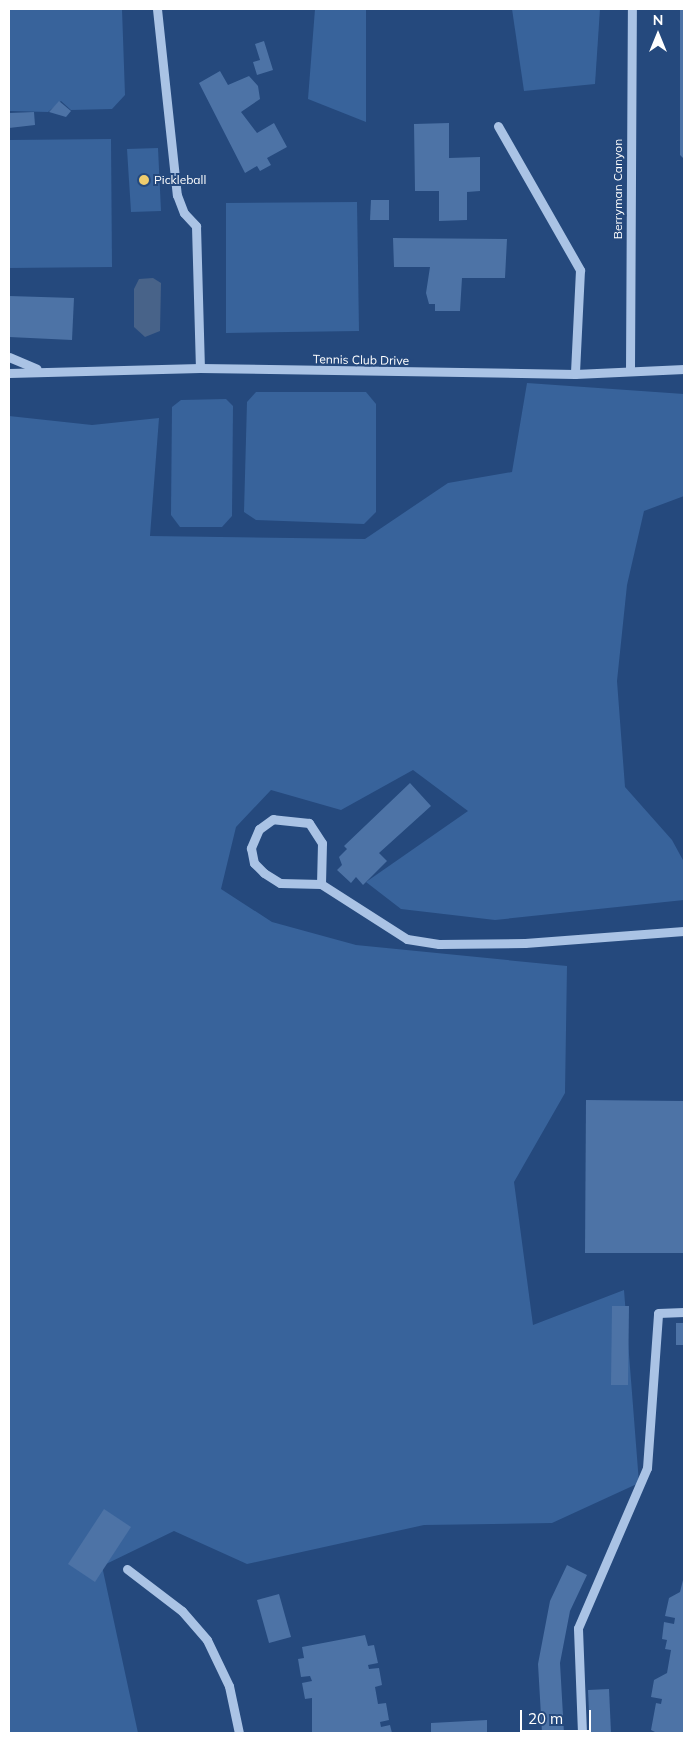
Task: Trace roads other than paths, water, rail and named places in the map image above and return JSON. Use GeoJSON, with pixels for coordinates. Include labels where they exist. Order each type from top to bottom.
{"type":"FeatureCollection","features":[{"type":"Feature","properties":{"kind":"street"},"geometry":{"type":"LineString","coordinates":[[157,9],[177,194],[184,213],[196,226],[200,368]]}},
{"type":"Feature","properties":{"kind":"street","name":"Berryman Canyon"},"geometry":{"type":"LineString","coordinates":[[630,370],[632,9]]}},
{"type":"Feature","properties":{"kind":"street"},"geometry":{"type":"LineString","coordinates":[[498,126],[580,270],[575,374]]}},
{"type":"Feature","properties":{"kind":"street"},"geometry":{"type":"LineString","coordinates":[[9,357],[37,369]]}},
{"type":"Feature","properties":{"kind":"street","name":"Tennis Club Drive"},"geometry":{"type":"LineString","coordinates":[[9,373],[37,369],[200,368],[575,374],[684,369]]}},
{"type":"Feature","properties":{"kind":"street"},"geometry":{"type":"LineString","coordinates":[[320,884],[322,843],[309,823],[273,819],[260,829],[251,848],[254,863],[264,873],[280,883],[320,884],[407,939],[439,944],[684,932]]}},
{"type":"Feature","properties":{"kind":"street"},"geometry":{"type":"LineString","coordinates":[[582,1733],[578,1628],[647,1468],[658,1313],[684,1312]]}},
{"type":"Feature","properties":{"kind":"street"},"geometry":{"type":"LineString","coordinates":[[127,1569],[182,1611],[207,1640],[229,1686],[239,1733]]}},
{"type":"Feature","properties":{"kind":"place","name":"Pickleball"},"geometry":{"type":"Point","coordinates":[144,180]}}]}
